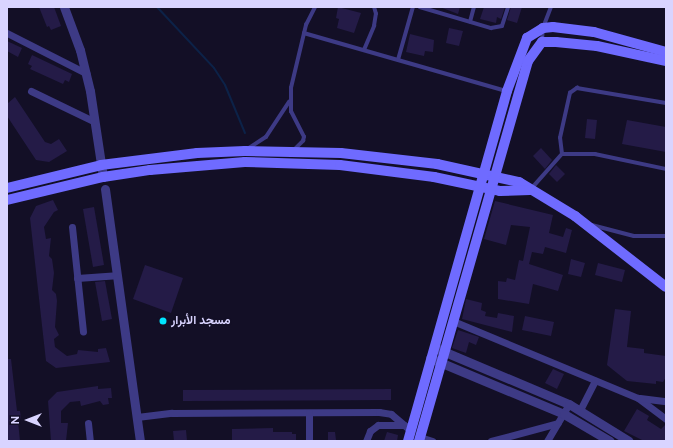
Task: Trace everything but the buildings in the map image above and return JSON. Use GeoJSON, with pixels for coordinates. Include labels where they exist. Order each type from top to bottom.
{"type":"FeatureCollection","features":[{"type":"Feature","properties":{"kind":"main road"},"geometry":{"type":"LineString","coordinates":[[489,174],[507,91],[527,38],[543,28],[594,32],[666,52]]}},
{"type":"Feature","properties":{"kind":"main road"},"geometry":{"type":"LineString","coordinates":[[408,432],[433,348],[489,174],[528,60],[542,42],[597,46],[666,61]]}},
{"type":"Feature","properties":{"kind":"main road"},"geometry":{"type":"LineString","coordinates":[[7,188],[101,165],[149,157],[245,151],[293,151],[389,157],[489,174],[519,182],[586,223],[666,287]]}},
{"type":"Feature","properties":{"kind":"main road"},"geometry":{"type":"LineString","coordinates":[[7,200],[103,177],[198,165],[292,162],[387,170],[485,188],[530,190]]}},
{"type":"Feature","properties":{"kind":"main road"},"geometry":{"type":"LineString","coordinates":[[419,439],[453,320],[485,188]]}},
{"type":"Feature","properties":{"kind":"street"},"geometry":{"type":"LineString","coordinates":[[64,7],[86,73],[95,122],[140,441]]}},
{"type":"Feature","properties":{"kind":"street"},"geometry":{"type":"LineString","coordinates":[[7,34],[86,73]]}},
{"type":"Feature","properties":{"kind":"street"},"geometry":{"type":"LineString","coordinates":[[30,91],[95,122]]}},
{"type":"Feature","properties":{"kind":"street"},"geometry":{"type":"LineString","coordinates":[[72,227],[83,331]]}},
{"type":"Feature","properties":{"kind":"street"},"geometry":{"type":"LineString","coordinates":[[77,278],[116,275]]}},
{"type":"Feature","properties":{"kind":"street"},"geometry":{"type":"LineString","coordinates":[[453,320],[535,353],[595,381],[638,398],[666,419]]}},
{"type":"Feature","properties":{"kind":"street"},"geometry":{"type":"LineString","coordinates":[[433,348],[569,404],[629,441]]}},
{"type":"Feature","properties":{"kind":"street"},"geometry":{"type":"LineString","coordinates":[[430,358],[564,414],[610,441]]}},
{"type":"Feature","properties":{"kind":"street"},"geometry":{"type":"LineString","coordinates":[[580,410],[595,381]]}},
{"type":"Feature","properties":{"kind":"street"},"geometry":{"type":"LineString","coordinates":[[638,398],[666,401]]}},
{"type":"Feature","properties":{"kind":"street"},"geometry":{"type":"LineString","coordinates":[[547,441],[569,404]]}},
{"type":"Feature","properties":{"kind":"street"},"geometry":{"type":"LineString","coordinates":[[137,417],[172,413],[384,412],[397,417],[408,432]]}},
{"type":"Feature","properties":{"kind":"street"},"geometry":{"type":"LineString","coordinates":[[309,413],[309,441]]}},
{"type":"Feature","properties":{"kind":"street"},"geometry":{"type":"LineString","coordinates":[[88,423],[90,441]]}},
{"type":"Feature","properties":{"kind":"street"},"geometry":{"type":"LineString","coordinates":[[491,441],[558,423]]}},
{"type":"Feature","properties":{"kind":"street"},"geometry":{"type":"LineString","coordinates":[[366,441],[370,431],[378,425],[408,432]]}},
{"type":"Feature","properties":{"kind":"street"},"geometry":{"type":"LineString","coordinates":[[419,439],[432,441]]}},
{"type":"Feature","properties":{"kind":"lane"},"geometry":{"type":"LineString","coordinates":[[245,151],[266,137],[290,102],[308,17],[315,7]]}},
{"type":"Feature","properties":{"kind":"lane"},"geometry":{"type":"LineString","coordinates":[[364,50],[374,26],[376,14],[374,7]]}},
{"type":"Feature","properties":{"kind":"lane"},"geometry":{"type":"LineString","coordinates":[[398,60],[413,7]]}},
{"type":"Feature","properties":{"kind":"lane"},"geometry":{"type":"LineString","coordinates":[[420,7],[470,22],[497,28],[502,26],[508,7]]}},
{"type":"Feature","properties":{"kind":"lane"},"geometry":{"type":"LineString","coordinates":[[470,22],[474,7]]}},
{"type":"Feature","properties":{"kind":"lane"},"geometry":{"type":"LineString","coordinates":[[542,42],[543,28],[551,7]]}},
{"type":"Feature","properties":{"kind":"lane"},"geometry":{"type":"LineString","coordinates":[[304,33],[507,91]]}},
{"type":"Feature","properties":{"kind":"lane"},"geometry":{"type":"LineString","coordinates":[[562,154],[560,138],[568,101],[570,93],[577,88],[666,103]]}},
{"type":"Feature","properties":{"kind":"lane"},"geometry":{"type":"LineString","coordinates":[[290,102],[294,119],[304,137],[303,141],[293,151]]}},
{"type":"Feature","properties":{"kind":"lane"},"geometry":{"type":"LineString","coordinates":[[530,190],[562,154],[595,154],[666,168]]}},
{"type":"Feature","properties":{"kind":"lane"},"geometry":{"type":"LineString","coordinates":[[586,223],[618,233],[666,236]]}},
{"type":"Feature","properties":{"kind":"waterway"},"geometry":{"type":"LineString","coordinates":[[157,7],[214,68],[225,85],[245,133]]}},
{"type":"Feature","properties":{"kind":"place","name":"مسجد الأبرار"},"geometry":{"type":"Point","coordinates":[163,321]}}]}
